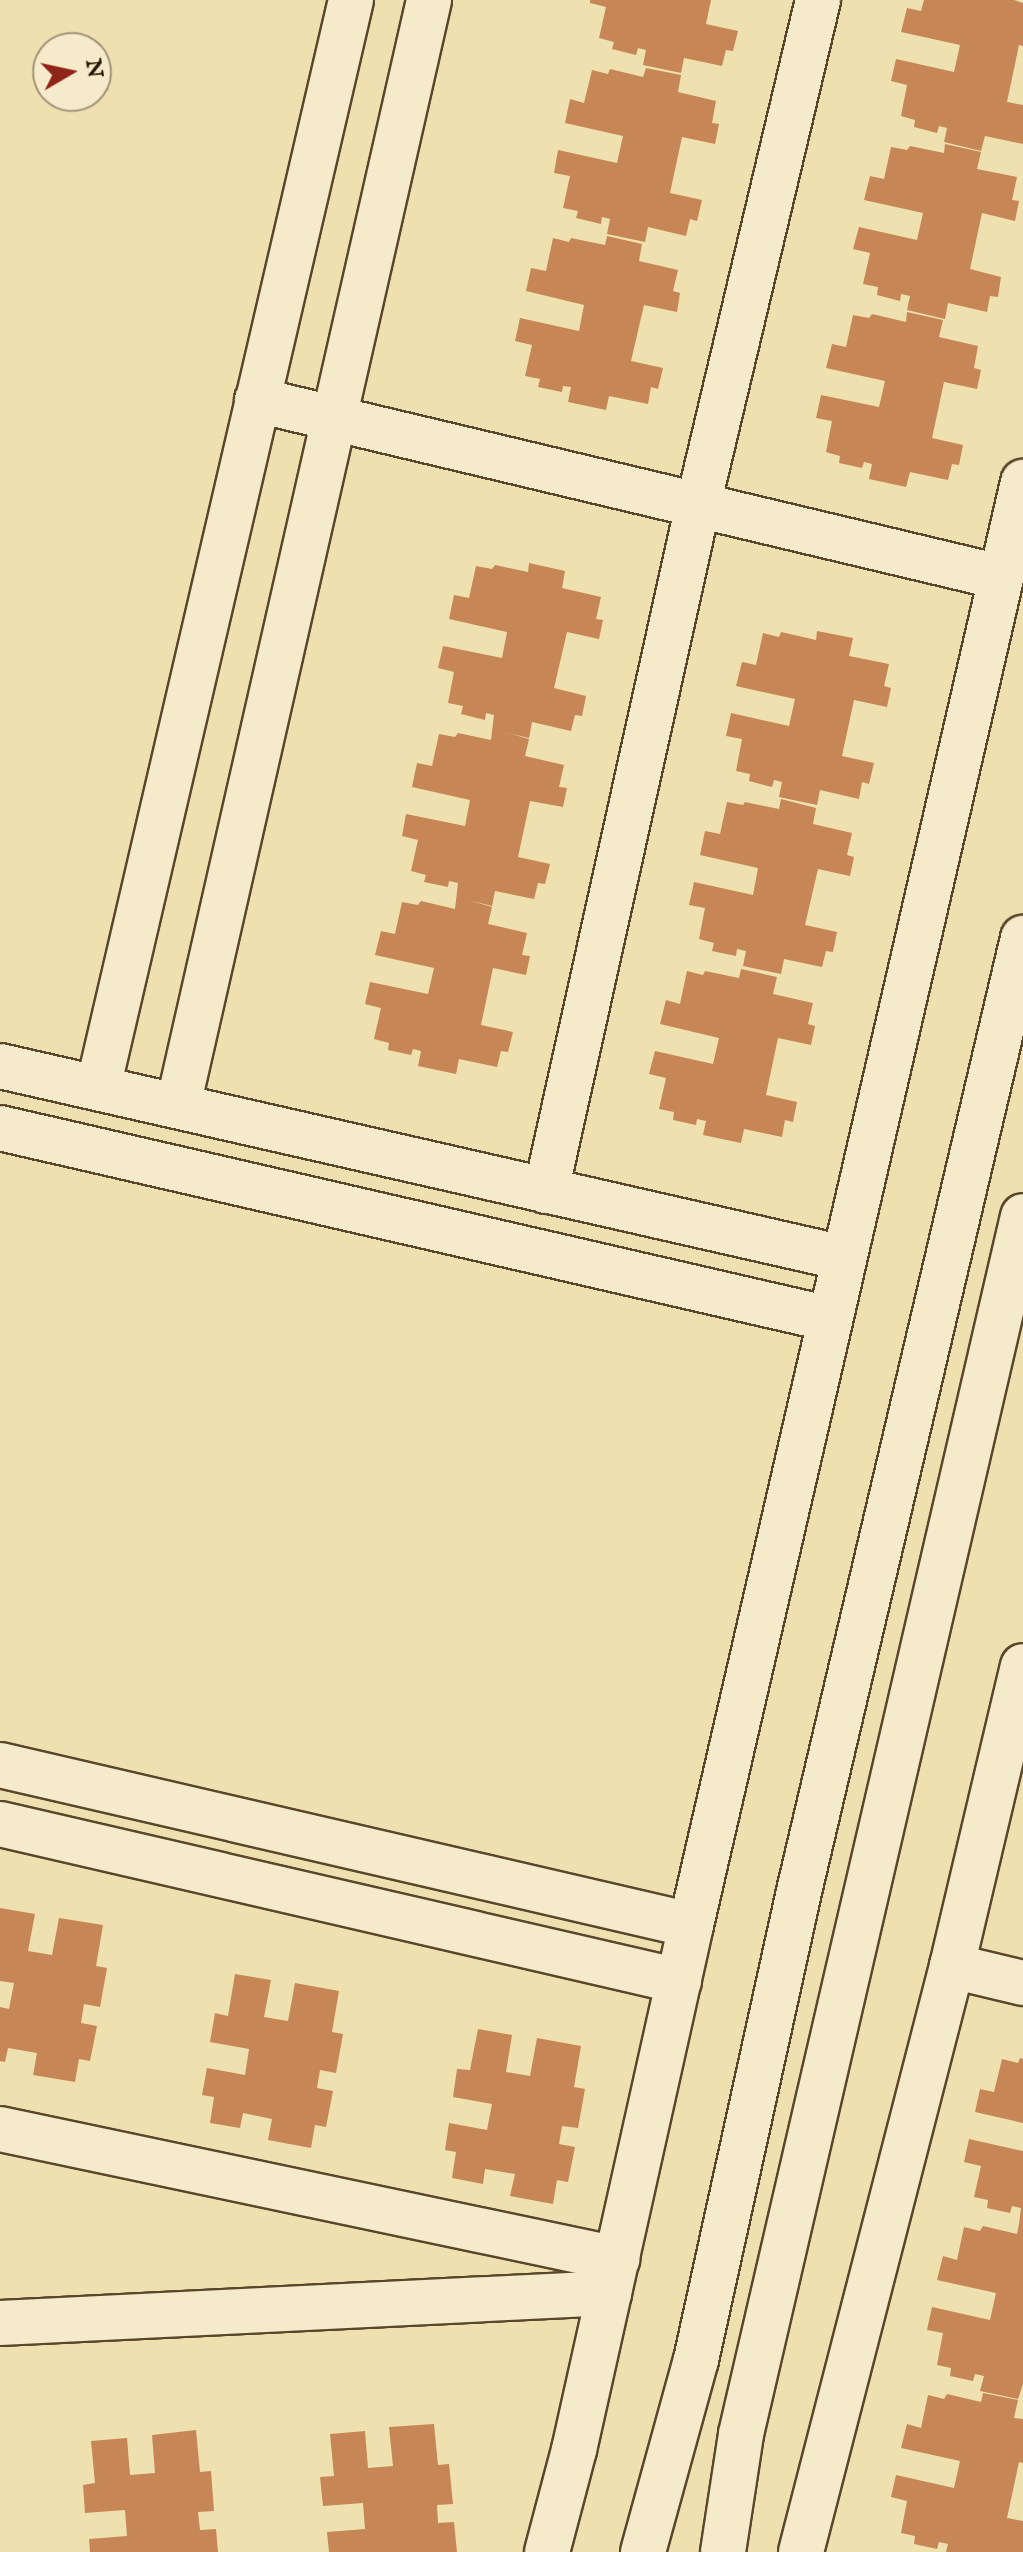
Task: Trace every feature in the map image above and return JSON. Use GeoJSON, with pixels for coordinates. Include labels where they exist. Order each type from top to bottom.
{"type":"FeatureCollection","features":[{"type":"Feature","properties":{"kind":"street"},"geometry":{"type":"LineString","coordinates":[[98,1088],[351,0]]}},
{"type":"Feature","properties":{"kind":"street"},"geometry":{"type":"LineString","coordinates":[[178,1106],[429,0]]}},
{"type":"Feature","properties":{"kind":"street"},"geometry":{"type":"LineString","coordinates":[[546,1191],[698,505],[818,0]]}},
{"type":"Feature","properties":{"kind":"street"},"geometry":{"type":"LineString","coordinates":[[257,400],[1000,577]]}},
{"type":"Feature","properties":{"kind":"street"},"geometry":{"type":"LineString","coordinates":[[547,2552],[613,2276],[1023,482]]}},
{"type":"Feature","properties":{"kind":"street"},"geometry":{"type":"LineString","coordinates":[[643,2552],[696,2360],[801,1883],[1023,938]]}},
{"type":"Feature","properties":{"kind":"street"},"geometry":{"type":"LineString","coordinates":[[0,1066],[844,1258]]}},
{"type":"Feature","properties":{"kind":"street"},"geometry":{"type":"LineString","coordinates":[[0,1128],[830,1319]]}},
{"type":"Feature","properties":{"kind":"street"},"geometry":{"type":"LineString","coordinates":[[723,2552],[744,2421],[1023,1216]]}},
{"type":"Feature","properties":{"kind":"street"},"geometry":{"type":"LineString","coordinates":[[801,2552],[952,1966],[1023,1666]]}},
{"type":"Feature","properties":{"kind":"street"},"geometry":{"type":"LineString","coordinates":[[0,1765],[691,1925]]}},
{"type":"Feature","properties":{"kind":"street"},"geometry":{"type":"LineString","coordinates":[[0,1824],[679,1981]]}},
{"type":"Feature","properties":{"kind":"street"},"geometry":{"type":"LineString","coordinates":[[952,1966],[1023,1983]]}},
{"type":"Feature","properties":{"kind":"street"},"geometry":{"type":"LineString","coordinates":[[0,2129],[613,2276]]}},
{"type":"Feature","properties":{"kind":"street"},"geometry":{"type":"LineString","coordinates":[[0,2323],[613,2276]]}},
{"type":"Feature","properties":{"kind":"building"},"geometry":{"type":"Polygon","coordinates":[[[590,0],[711,0],[706,24],[738,31],[733,51],[726,50],[722,66],[684,58],[681,73],[643,65],[646,50],[638,48],[636,55],[612,49],[614,42],[599,38],[606,7],[590,3],[590,0]]]}},
{"type":"Feature","properties":{"kind":"building"},"geometry":{"type":"Polygon","coordinates":[[[924,0],[1014,0],[1023,3],[1023,46],[1019,45],[1007,102],[1023,105],[1023,144],[985,136],[981,151],[944,142],[947,128],[939,126],[937,133],[914,127],[915,120],[901,116],[907,85],[891,81],[896,59],[954,72],[960,45],[901,32],[907,8],[921,11],[924,0]]]}},
{"type":"Feature","properties":{"kind":"building"},"geometry":{"type":"Polygon","coordinates":[[[646,68],[681,75],[678,92],[716,101],[712,123],[719,124],[715,144],[682,137],[670,193],[702,200],[697,221],[690,219],[686,236],[648,227],[645,242],[607,234],[610,219],[602,217],[601,224],[576,218],[578,211],[563,208],[570,176],[554,173],[558,150],[617,163],[623,136],[565,123],[570,99],[584,103],[592,70],[608,74],[610,69],[643,77],[646,68]]]}},
{"type":"Feature","properties":{"kind":"building"},"geometry":{"type":"Polygon","coordinates":[[[945,144],[981,152],[977,169],[1017,177],[1012,200],[1019,201],[1015,221],[982,213],[970,269],[1001,277],[998,297],[990,296],[987,312],[948,303],[945,319],[907,310],[910,296],[901,294],[900,301],[877,295],[878,287],[863,284],[870,253],[853,249],[859,227],[917,240],[923,213],[864,200],[870,176],[884,179],[891,147],[907,150],[910,146],[944,153],[945,144]]]}},
{"type":"Feature","properties":{"kind":"building"},"geometry":{"type":"Polygon","coordinates":[[[607,236],[642,244],[639,261],[678,270],[673,291],[680,293],[677,312],[644,305],[631,361],[663,368],[658,389],[651,387],[648,404],[609,396],[606,410],[568,402],[571,387],[563,386],[562,392],[538,387],[540,379],[525,376],[532,345],[515,341],[520,318],[579,331],[584,305],[526,291],[531,268],[546,271],[553,238],[569,242],[571,238],[605,245],[607,236]]]}},
{"type":"Feature","properties":{"kind":"building"},"geometry":{"type":"Polygon","coordinates":[[[907,312],[943,320],[939,337],[978,346],[974,368],[981,370],[977,389],[944,382],[932,438],[963,445],[959,465],[952,464],[948,480],[910,472],[906,487],[869,479],[872,464],[864,462],[862,468],[839,463],[840,456],[826,452],[832,421],[816,418],[821,395],[879,407],[885,381],[826,368],[832,344],[846,347],[853,315],[869,318],[872,314],[906,322],[907,312]]]}},
{"type":"Feature","properties":{"kind":"building"},"geometry":{"type":"Polygon","coordinates":[[[529,563],[565,571],[562,588],[601,597],[596,619],[603,620],[599,639],[567,632],[554,688],[586,696],[582,716],[575,715],[571,731],[532,722],[529,738],[504,732],[529,739],[525,756],[564,765],[559,787],[567,788],[563,807],[530,801],[518,857],[550,864],[545,884],[538,883],[534,899],[495,891],[492,906],[468,900],[492,907],[488,924],[527,933],[522,955],[530,956],[526,975],[493,968],[481,1025],[513,1032],[508,1052],[501,1051],[497,1067],[459,1059],[456,1074],[418,1066],[421,1051],[413,1049],[411,1055],[388,1050],[389,1043],[374,1039],[381,1008],[365,1004],[370,982],[428,994],[434,968],[375,955],[381,931],[395,934],[402,902],[418,905],[421,901],[455,909],[458,883],[449,881],[448,887],[424,882],[426,875],[411,871],[418,840],[402,836],[406,814],[465,826],[470,800],[412,787],[417,763],[432,766],[439,734],[455,737],[458,733],[491,740],[494,715],[486,713],[485,720],[461,714],[463,706],[448,703],[454,672],[438,668],[443,646],[502,658],[507,632],[449,619],[454,595],[469,598],[476,566],[492,569],[495,565],[528,572],[529,563]]]}},
{"type":"Feature","properties":{"kind":"building"},"geometry":{"type":"Polygon","coordinates":[[[817,631],[853,638],[849,656],[889,664],[884,686],[891,688],[887,707],[854,700],[842,756],[874,763],[869,784],[862,782],[859,799],[820,790],[817,805],[779,797],[782,782],[774,780],[772,787],[749,781],[750,774],[736,771],[742,739],[726,736],[731,713],[789,726],[795,699],[736,686],[742,662],[756,665],[763,633],[779,637],[781,632],[816,640],[817,631]]]}},
{"type":"Feature","properties":{"kind":"building"},"geometry":{"type":"Polygon","coordinates":[[[781,799],[816,808],[813,824],[852,833],[847,855],[854,857],[850,876],[818,869],[805,925],[837,932],[833,952],[826,951],[822,967],[784,959],[781,974],[743,966],[746,951],[737,949],[736,956],[712,951],[714,943],[699,939],[705,908],[689,905],[694,882],[753,895],[758,868],[700,855],[705,831],[720,834],[727,802],[743,805],[745,802],[779,809],[781,799]]]}},
{"type":"Feature","properties":{"kind":"building"},"geometry":{"type":"Polygon","coordinates":[[[741,969],[777,977],[773,994],[813,1003],[808,1024],[815,1026],[811,1045],[778,1038],[766,1095],[797,1102],[793,1122],[785,1120],[782,1137],[744,1129],[741,1143],[703,1135],[706,1121],[697,1119],[696,1125],[673,1120],[674,1112],[659,1109],[666,1078],[649,1074],[655,1051],[713,1064],[719,1038],[660,1024],[666,1000],[680,1004],[687,971],[703,975],[705,971],[739,978],[741,969]]]}},
{"type":"Feature","properties":{"kind":"building"},"geometry":{"type":"Polygon","coordinates":[[[0,1908],[35,1914],[28,1951],[52,1955],[59,1918],[103,1925],[96,1966],[107,1968],[100,2007],[84,2004],[81,2023],[97,2026],[90,2061],[79,2059],[75,2082],[33,2075],[37,2053],[8,2048],[5,2062],[0,2061],[0,2007],[9,2009],[14,1983],[0,1981],[0,1908]]]}},
{"type":"Feature","properties":{"kind":"building"},"geometry":{"type":"Polygon","coordinates":[[[235,1974],[271,1980],[264,2017],[288,2021],[295,1983],[339,1991],[332,2032],[343,2034],[336,2073],[320,2070],[317,2088],[333,2091],[326,2127],[315,2125],[311,2148],[268,2140],[272,2119],[243,2113],[240,2128],[210,2123],[214,2097],[202,2095],[207,2068],[245,2075],[249,2049],[210,2042],[215,2013],[228,2016],[235,1974]]]}},
{"type":"Feature","properties":{"kind":"building"},"geometry":{"type":"Polygon","coordinates":[[[478,2029],[512,2035],[506,2072],[530,2076],[537,2038],[581,2046],[574,2087],[585,2089],[578,2128],[562,2126],[559,2144],[575,2147],[568,2182],[557,2180],[553,2204],[510,2196],[515,2174],[485,2169],[483,2184],[452,2178],[456,2152],[445,2150],[449,2123],[487,2130],[492,2104],[453,2097],[457,2069],[470,2070],[478,2029]]]}},
{"type":"Feature","properties":{"kind":"building"},"geometry":{"type":"Polygon","coordinates":[[[1020,2058],[1023,2059],[1023,2123],[975,2112],[980,2089],[994,2092],[1002,2059],[1018,2063],[1020,2058]]]}},
{"type":"Feature","properties":{"kind":"building"},"geometry":{"type":"Polygon","coordinates":[[[969,2139],[1023,2151],[1023,2384],[1018,2399],[980,2391],[984,2376],[975,2374],[973,2381],[950,2376],[951,2368],[937,2365],[943,2333],[927,2330],[932,2307],[990,2320],[996,2293],[937,2280],[943,2256],[957,2260],[964,2227],[980,2231],[983,2226],[1017,2234],[1021,2208],[1012,2206],[1010,2213],[987,2208],[988,2200],[974,2197],[981,2166],[964,2162],[969,2139]]]}},
{"type":"Feature","properties":{"kind":"building"},"geometry":{"type":"Polygon","coordinates":[[[983,2393],[1018,2400],[1014,2418],[1023,2419],[1023,2463],[1019,2462],[1007,2518],[1023,2521],[1023,2552],[946,2552],[948,2544],[939,2542],[937,2549],[914,2544],[915,2536],[901,2533],[907,2501],[891,2497],[896,2475],[954,2488],[960,2461],[901,2448],[907,2424],[921,2428],[928,2395],[944,2399],[947,2394],[981,2402],[983,2393]]]}},
{"type":"Feature","properties":{"kind":"building"},"geometry":{"type":"Polygon","coordinates":[[[434,2424],[438,2465],[449,2464],[453,2504],[437,2505],[438,2523],[454,2522],[457,2552],[329,2552],[327,2532],[365,2529],[363,2503],[323,2506],[320,2477],[334,2476],[330,2434],[365,2431],[368,2468],[393,2466],[389,2427],[434,2424]]]}},
{"type":"Feature","properties":{"kind":"building"},"geometry":{"type":"Polygon","coordinates":[[[196,2430],[200,2472],[211,2471],[214,2511],[198,2512],[200,2530],[216,2529],[218,2552],[90,2552],[89,2539],[127,2536],[125,2510],[85,2513],[83,2485],[95,2483],[91,2441],[127,2438],[130,2475],[155,2473],[152,2435],[196,2430]]]}}]}
